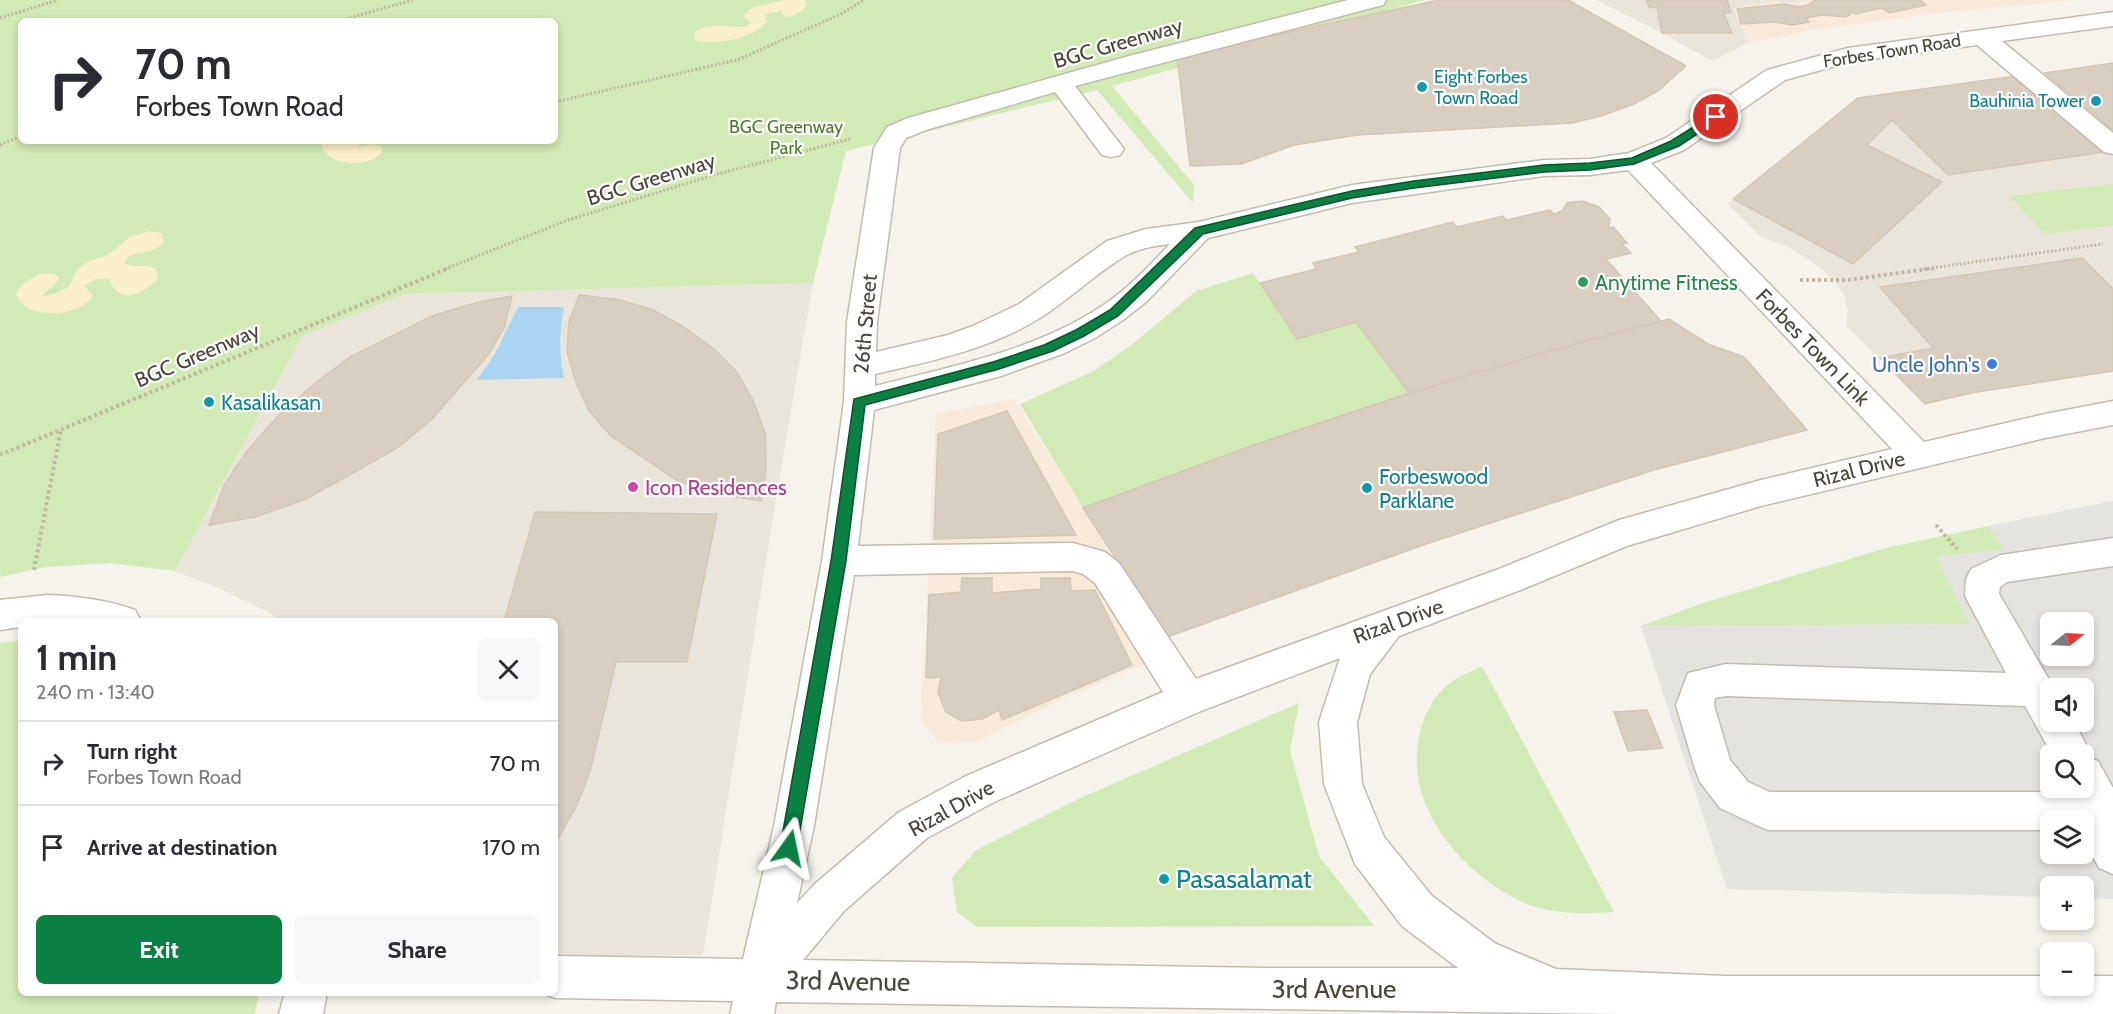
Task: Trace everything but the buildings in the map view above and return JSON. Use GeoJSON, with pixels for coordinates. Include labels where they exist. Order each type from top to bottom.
{"type":"FeatureCollection","features":[{"type":"Feature","properties":{"kind":"street"},"geometry":{"type":"LineString","coordinates":[[1111,149],[1060,83],[1375,0]]}},
{"type":"Feature","properties":{"kind":"street","name":"Forbes Town Road"},"geometry":{"type":"LineString","coordinates":[[862,366],[952,345],[983,334],[1029,312],[1117,248],[1146,238],[1199,231],[1352,194],[1544,168],[1590,167],[1634,161],[1685,138],[1776,75],[1848,55],[2113,19]]}},
{"type":"Feature","properties":{"kind":"street"},"geometry":{"type":"LineString","coordinates":[[1981,36],[2113,146]]}},
{"type":"Feature","properties":{"kind":"street","name":"26th Street"},"geometry":{"type":"LineString","coordinates":[[755,997],[794,826],[838,561],[859,402],[862,322],[887,148],[896,133],[917,124],[1060,83]]}},
{"type":"Feature","properties":{"kind":"street","name":"Forbes Town Link"},"geometry":{"type":"LineString","coordinates":[[1634,161],[1917,455]]}},
{"type":"Feature","properties":{"kind":"street"},"geometry":{"type":"LineString","coordinates":[[859,402],[995,366],[1048,348],[1080,333],[1114,313],[1199,231]]}},
{"type":"Feature","properties":{"kind":"street","name":"Rizal Drive"},"geometry":{"type":"LineString","coordinates":[[755,997],[830,897],[913,825],[980,789],[1188,699],[1511,579],[1619,534],[1761,493],[1917,455],[2113,413]]}},
{"type":"Feature","properties":{"kind":"street"},"geometry":{"type":"LineString","coordinates":[[2040,698],[1982,596],[1983,579],[2001,568],[2113,552]]}},
{"type":"Feature","properties":{"kind":"street"},"geometry":{"type":"LineString","coordinates":[[838,561],[1073,557],[1093,562],[1107,573],[1188,699]]}},
{"type":"Feature","properties":{"kind":"street"},"geometry":{"type":"LineString","coordinates":[[13,612],[75,610],[110,618]]}},
{"type":"Feature","properties":{"kind":"street"},"geometry":{"type":"LineString","coordinates":[[1387,625],[1354,668],[1338,722],[1343,784],[1369,850],[1417,911],[1482,960],[1559,990]]}},
{"type":"Feature","properties":{"kind":"street"},"geometry":{"type":"LineString","coordinates":[[2040,703],[1726,680],[1701,685],[1695,705],[1714,769],[1734,795],[1768,811],[2110,813]]}},
{"type":"Feature","properties":{"kind":"street"},"geometry":{"type":"LineString","coordinates":[[2094,789],[2110,813]]}},
{"type":"Feature","properties":{"kind":"street"},"geometry":{"type":"LineString","coordinates":[[2110,813],[2100,831],[2113,854]]}},
{"type":"Feature","properties":{"kind":"street","name":"3rd Avenue"},"geometry":{"type":"LineString","coordinates":[[558,977],[755,997],[1264,989],[1559,990],[1728,1005],[2113,997]]}},
{"type":"Feature","properties":{"kind":"street"},"geometry":{"type":"LineString","coordinates":[[301,1014],[305,996]]}},
{"type":"Feature","properties":{"kind":"path"},"geometry":{"type":"LineString","coordinates":[[0,18],[58,0]]}},
{"type":"Feature","properties":{"kind":"path"},"geometry":{"type":"LineString","coordinates":[[349,18],[413,0]]}},
{"type":"Feature","properties":{"kind":"path"},"geometry":{"type":"LineString","coordinates":[[558,101],[737,60],[841,14],[864,0]]}},
{"type":"Feature","properties":{"kind":"path"},"geometry":{"type":"LineString","coordinates":[[0,146],[18,137]]}},
{"type":"Feature","properties":{"kind":"path","name":"BGC Greenway"},"geometry":{"type":"LineString","coordinates":[[0,455],[349,308],[568,220],[714,176],[857,137]]}},
{"type":"Feature","properties":{"kind":"path"},"geometry":{"type":"LineString","coordinates":[[1824,280],[1848,280],[2103,244]]}},
{"type":"Feature","properties":{"kind":"path"},"geometry":{"type":"LineString","coordinates":[[13,612],[61,429]]}},
{"type":"Feature","properties":{"kind":"shaded area"},"geometry":{"type":"Polygon","coordinates":[[[1596,0],[1812,0],[1790,3],[1777,1],[1734,8],[1748,43],[1712,61],[1596,0]]]}},
{"type":"Feature","properties":{"kind":"shaded area"},"geometry":{"type":"Polygon","coordinates":[[[1812,0],[2075,0],[1938,13],[1807,31],[1748,43],[1733,8],[1777,1],[1790,3],[1812,0]]]}},
{"type":"Feature","properties":{"kind":"shaded area"},"geometry":{"type":"Polygon","coordinates":[[[2113,63],[2113,371],[1971,393],[1925,404],[1846,325],[1848,311],[1844,295],[1834,280],[1810,260],[1786,246],[1761,237],[1728,204],[1858,98],[2113,63]]]}},
{"type":"Feature","properties":{"kind":"shaded area"},"geometry":{"type":"Polygon","coordinates":[[[813,283],[703,955],[558,957],[558,618],[277,618],[221,589],[175,571],[302,336],[404,294],[813,283]]]}},
{"type":"Feature","properties":{"kind":"shaded area"},"geometry":{"type":"Polygon","coordinates":[[[1014,399],[1173,652],[1049,705],[976,742],[939,743],[921,720],[936,414],[1014,399]]]}},
{"type":"Feature","properties":{"kind":"shaded area"},"geometry":{"type":"Polygon","coordinates":[[[2113,501],[2113,899],[2094,898],[2094,876],[2040,876],[2040,897],[1727,889],[1641,626],[1969,624],[1936,557],[2004,549],[1988,526],[2113,501]]]}},
{"type":"Feature","properties":{"kind":"green space","name":"BGC Greenway Park"},"geometry":{"type":"Polygon","coordinates":[[[0,0],[1425,0],[1112,86],[1194,185],[1193,203],[1097,90],[846,151],[813,283],[404,294],[302,336],[175,571],[111,563],[47,567],[0,577],[0,0]]]}},
{"type":"Feature","properties":{"kind":"green space"},"geometry":{"type":"Polygon","coordinates":[[[2113,184],[2113,225],[2045,234],[2009,196],[2113,184]]]}},
{"type":"Feature","properties":{"kind":"green space"},"geometry":{"type":"Polygon","coordinates":[[[1253,273],[1297,339],[1356,322],[1409,393],[1254,445],[1083,508],[1020,404],[1094,371],[1134,343],[1196,291],[1253,273]]]}},
{"type":"Feature","properties":{"kind":"green space"},"geometry":{"type":"Polygon","coordinates":[[[1988,526],[2005,549],[1969,624],[1641,626],[1700,604],[1886,548],[1988,526]]]}},
{"type":"Feature","properties":{"kind":"green space"},"geometry":{"type":"Polygon","coordinates":[[[18,640],[18,996],[258,996],[255,1014],[0,1014],[0,643],[18,640]]]}},
{"type":"Feature","properties":{"kind":"green space"},"geometry":{"type":"Polygon","coordinates":[[[1482,666],[1614,912],[1554,911],[1520,901],[1477,872],[1457,853],[1441,832],[1428,809],[1420,785],[1417,759],[1424,719],[1430,705],[1444,688],[1457,678],[1482,666]]]}},
{"type":"Feature","properties":{"kind":"green space"},"geometry":{"type":"Polygon","coordinates":[[[1299,703],[1290,751],[1319,856],[1374,926],[977,927],[957,912],[952,878],[976,850],[1078,799],[1299,703]]]}},
{"type":"Feature","properties":{"kind":"sand"},"geometry":{"type":"Polygon","coordinates":[[[784,0],[805,0],[806,6],[799,13],[791,16],[785,17],[781,11],[769,13],[765,15],[767,21],[761,27],[743,37],[712,42],[694,40],[695,32],[707,27],[744,27],[751,22],[743,17],[746,12],[754,7],[784,0]]]}},
{"type":"Feature","properties":{"kind":"sand"},"geometry":{"type":"Polygon","coordinates":[[[321,144],[361,144],[359,147],[372,144],[382,147],[382,153],[366,162],[347,163],[330,156],[323,150],[321,144]]]}},
{"type":"Feature","properties":{"kind":"sand"},"geometry":{"type":"Polygon","coordinates":[[[149,231],[162,233],[164,241],[152,250],[129,256],[124,263],[156,269],[158,279],[145,290],[125,295],[119,293],[109,279],[96,279],[84,286],[93,295],[77,309],[65,312],[39,312],[20,302],[16,293],[35,276],[48,273],[59,277],[43,296],[54,294],[68,287],[77,270],[87,262],[108,255],[130,237],[149,231]]]}},
{"type":"Feature","properties":{"kind":"water"},"geometry":{"type":"Polygon","coordinates":[[[518,307],[564,307],[560,342],[564,378],[477,380],[495,354],[518,307]]]}},
{"type":"Feature","properties":{"kind":"place","name":"Eight Forbes Town Road"},"geometry":{"type":"Point","coordinates":[1422,87]}},
{"type":"Feature","properties":{"kind":"place","name":"Bauhinia Tower"},"geometry":{"type":"Point","coordinates":[2096,101]}},
{"type":"Feature","properties":{"kind":"place","name":"Anytime Fitness"},"geometry":{"type":"Point","coordinates":[1583,282]}},
{"type":"Feature","properties":{"kind":"place","name":"Uncle John's"},"geometry":{"type":"Point","coordinates":[1992,364]}},
{"type":"Feature","properties":{"kind":"place","name":"Kasalikasan"},"geometry":{"type":"Point","coordinates":[209,402]}},
{"type":"Feature","properties":{"kind":"place","name":"Icon Residences"},"geometry":{"type":"Point","coordinates":[633,487]}},
{"type":"Feature","properties":{"kind":"place","name":"Forbeswood Parklane"},"geometry":{"type":"Point","coordinates":[1367,488]}},
{"type":"Feature","properties":{"kind":"place","name":"Pasasalamat"},"geometry":{"type":"Point","coordinates":[1164,879]}},
{"type":"Feature","properties":{"kind":"route"},"geometry":{"type":"LineString","coordinates":[[789,848],[838,561],[859,402],[995,366],[1048,348],[1080,333],[1114,313],[1199,231],[1239,219],[1352,194],[1414,184],[1544,168],[1590,167],[1634,161],[1675,144],[1716,117]]}}]}
